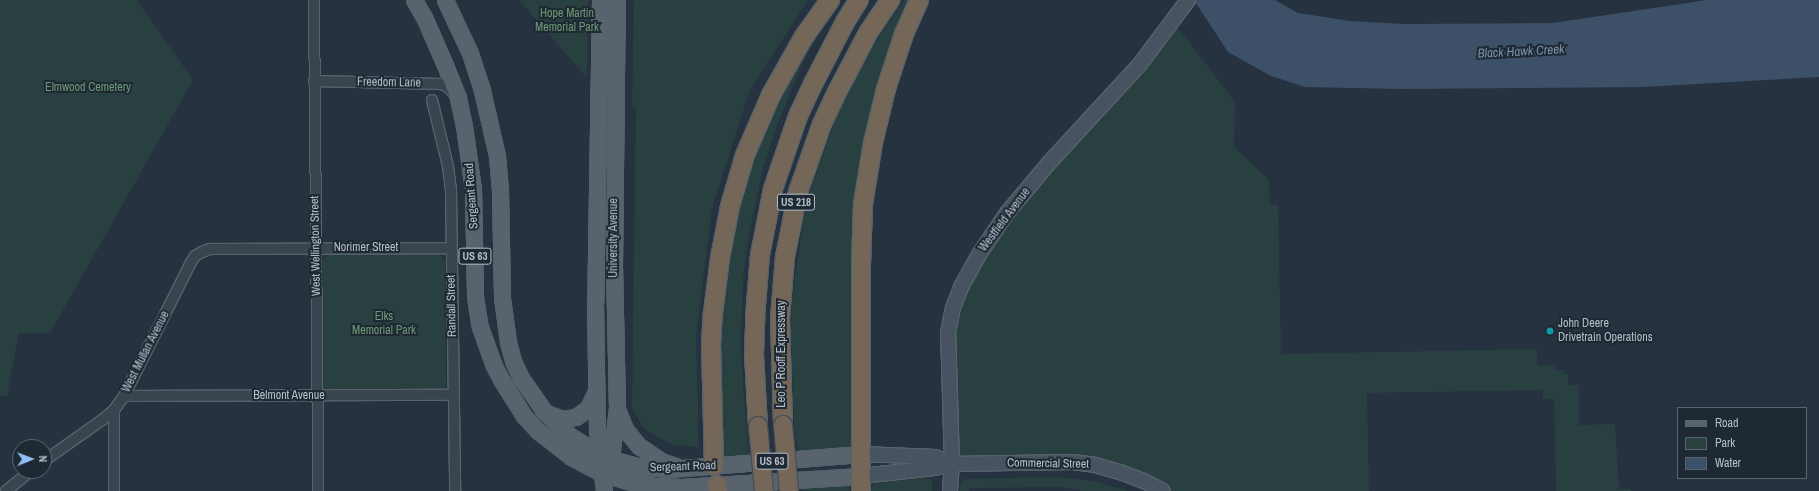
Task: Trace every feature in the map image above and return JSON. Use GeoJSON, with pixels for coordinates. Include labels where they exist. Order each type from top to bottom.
{"type":"FeatureCollection","features":[{"type":"Feature","properties":{"kind":"highway"},"geometry":{"type":"LineString","coordinates":[[714,466],[712,346],[713,313],[718,265],[730,206],[746,155],[771,95],[803,38],[830,0]]}},
{"type":"Feature","properties":{"kind":"highway","name":"Leo P Rooff Expressway"},"geometry":{"type":"LineString","coordinates":[[764,491],[758,426],[754,355],[755,318],[760,255],[773,189],[796,123],[812,84],[844,22],[859,0]]}},
{"type":"Feature","properties":{"kind":"highway","name":"Leo P Rooff Expressway"},"geometry":{"type":"LineString","coordinates":[[789,491],[783,425],[780,318],[786,257],[798,192],[822,124],[836,94],[857,53],[890,0]]}},
{"type":"Feature","properties":{"kind":"highway"},"geometry":{"type":"LineString","coordinates":[[861,484],[861,234],[866,182],[873,143],[886,89],[904,34],[919,0]]}},
{"type":"Feature","properties":{"kind":"main road","name":"Sergeant Road"},"geometry":{"type":"LineString","coordinates":[[414,0],[435,41],[458,98],[470,159],[473,189],[476,297],[480,327],[494,366],[511,398],[538,432],[571,457],[601,473],[627,481],[654,486],[718,488],[861,484]]}},
{"type":"Feature","properties":{"kind":"main road","name":"Sergeant Road"},"geometry":{"type":"LineString","coordinates":[[445,0],[470,53],[481,86],[497,156],[500,191],[502,298],[508,342],[521,378],[543,410],[569,435],[604,456],[641,467],[683,468],[860,454]]}},
{"type":"Feature","properties":{"kind":"main road","name":"University Avenue"},"geometry":{"type":"LineString","coordinates":[[600,0],[595,267],[596,391],[604,456]]}},
{"type":"Feature","properties":{"kind":"main road","name":"University Avenue"},"geometry":{"type":"LineString","coordinates":[[604,491],[601,473],[617,408],[614,267],[617,0]]}},
{"type":"Feature","properties":{"kind":"main road"},"geometry":{"type":"LineString","coordinates":[[543,410],[563,419],[576,417],[588,408],[596,391]]}},
{"type":"Feature","properties":{"kind":"main road"},"geometry":{"type":"LineString","coordinates":[[617,408],[625,429],[639,446],[663,462],[683,468]]}},
{"type":"Feature","properties":{"kind":"main road"},"geometry":{"type":"LineString","coordinates":[[714,466],[718,488]]}},
{"type":"Feature","properties":{"kind":"street","name":"West Wellington Street"},"geometry":{"type":"LineString","coordinates":[[314,0],[318,491]]}},
{"type":"Feature","properties":{"kind":"street","name":"Westfield Avenue"},"geometry":{"type":"LineString","coordinates":[[950,491],[952,464],[948,333],[953,308],[961,287],[980,253],[1007,213],[1048,164],[1140,64],[1188,0]]}},
{"type":"Feature","properties":{"kind":"street","name":"Freedom Lane"},"geometry":{"type":"LineString","coordinates":[[314,81],[441,84],[448,87],[458,98]]}},
{"type":"Feature","properties":{"kind":"street","name":"Randall Street"},"geometry":{"type":"LineString","coordinates":[[432,100],[448,166],[451,190],[455,491]]}},
{"type":"Feature","properties":{"kind":"street","name":"Norimer Street"},"geometry":{"type":"LineString","coordinates":[[210,250],[451,248]]}},
{"type":"Feature","properties":{"kind":"street","name":"West Mullan Avenue"},"geometry":{"type":"LineString","coordinates":[[52,455],[100,422],[114,410],[124,396],[190,264],[195,256],[210,250]]}},
{"type":"Feature","properties":{"kind":"street","name":"Belmont Avenue"},"geometry":{"type":"LineString","coordinates":[[124,396],[453,395]]}},
{"type":"Feature","properties":{"kind":"street"},"geometry":{"type":"LineString","coordinates":[[114,410],[114,491]]}},
{"type":"Feature","properties":{"kind":"street"},"geometry":{"type":"LineString","coordinates":[[860,454],[935,458],[952,464]]}},
{"type":"Feature","properties":{"kind":"street","name":"Commercial Street"},"geometry":{"type":"LineString","coordinates":[[952,464],[1072,462],[1095,465],[1120,472],[1144,481],[1163,491]]}},
{"type":"Feature","properties":{"kind":"street"},"geometry":{"type":"LineString","coordinates":[[861,484],[952,464]]}},
{"type":"Feature","properties":{"kind":"street"},"geometry":{"type":"LineString","coordinates":[[6,491],[21,479]]}},
{"type":"Feature","properties":{"kind":"green space","name":"Elmwood Cemetery"},"geometry":{"type":"Polygon","coordinates":[[[0,0],[137,0],[193,80],[50,333],[19,333],[7,396],[0,396],[0,0]]]}},
{"type":"Feature","properties":{"kind":"green space","name":"Hope Martin Memorial Park"},"geometry":{"type":"Polygon","coordinates":[[[519,0],[588,0],[587,78],[519,0]]]}},
{"type":"Feature","properties":{"kind":"green space"},"geometry":{"type":"Polygon","coordinates":[[[634,0],[808,0],[750,90],[712,208],[696,337],[699,447],[672,445],[644,429],[632,408],[636,108],[632,108],[634,0]]]}},
{"type":"Feature","properties":{"kind":"green space"},"geometry":{"type":"Polygon","coordinates":[[[904,0],[913,0],[856,195],[852,238],[854,447],[799,454],[794,425],[791,336],[792,300],[803,222],[813,181],[836,118],[866,57],[904,0]]]}},
{"type":"Feature","properties":{"kind":"green space"},"geometry":{"type":"Polygon","coordinates":[[[1173,21],[1235,102],[1234,147],[1269,180],[1270,205],[1278,205],[1281,354],[1537,349],[1537,366],[1556,365],[1554,370],[1564,370],[1564,374],[1568,374],[1568,385],[1579,385],[1579,425],[1615,424],[1619,489],[1631,489],[1631,491],[1556,491],[1554,399],[1543,399],[1543,390],[1367,393],[1369,491],[1163,491],[1095,465],[952,464],[948,333],[980,253],[1173,21]]]}},
{"type":"Feature","properties":{"kind":"green space"},"geometry":{"type":"Polygon","coordinates":[[[823,25],[800,69],[778,123],[763,168],[748,239],[743,281],[741,345],[749,456],[720,456],[719,287],[748,163],[798,55],[823,25]]]}},
{"type":"Feature","properties":{"kind":"green space","name":"Elks Memorial Park"},"geometry":{"type":"Polygon","coordinates":[[[435,254],[441,256],[445,261],[446,386],[440,391],[326,391],[323,389],[321,266],[324,258],[329,255],[435,254]]]}},
{"type":"Feature","properties":{"kind":"green space"},"geometry":{"type":"Polygon","coordinates":[[[1056,477],[1095,481],[1127,491],[1085,491],[1059,487],[969,488],[969,491],[959,491],[963,479],[1056,477]]]}},
{"type":"Feature","properties":{"kind":"green space"},"geometry":{"type":"Polygon","coordinates":[[[928,478],[932,481],[932,491],[869,491],[873,485],[882,481],[928,478]]]}},
{"type":"Feature","properties":{"kind":"green space"},"geometry":{"type":"Polygon","coordinates":[[[848,484],[850,491],[803,491],[804,488],[809,487],[848,484]]]}},
{"type":"Feature","properties":{"kind":"water","name":"Black Hawk Creek"},"geometry":{"type":"Polygon","coordinates":[[[1194,0],[1275,0],[1298,13],[1350,21],[1403,24],[1553,23],[1707,0],[1819,0],[1819,77],[1643,87],[1402,89],[1305,87],[1271,76],[1228,52],[1194,0]]]}},
{"type":"Feature","properties":{"kind":"place","name":"John Deere Drivetrain Operations"},"geometry":{"type":"Point","coordinates":[1550,331]}}]}
